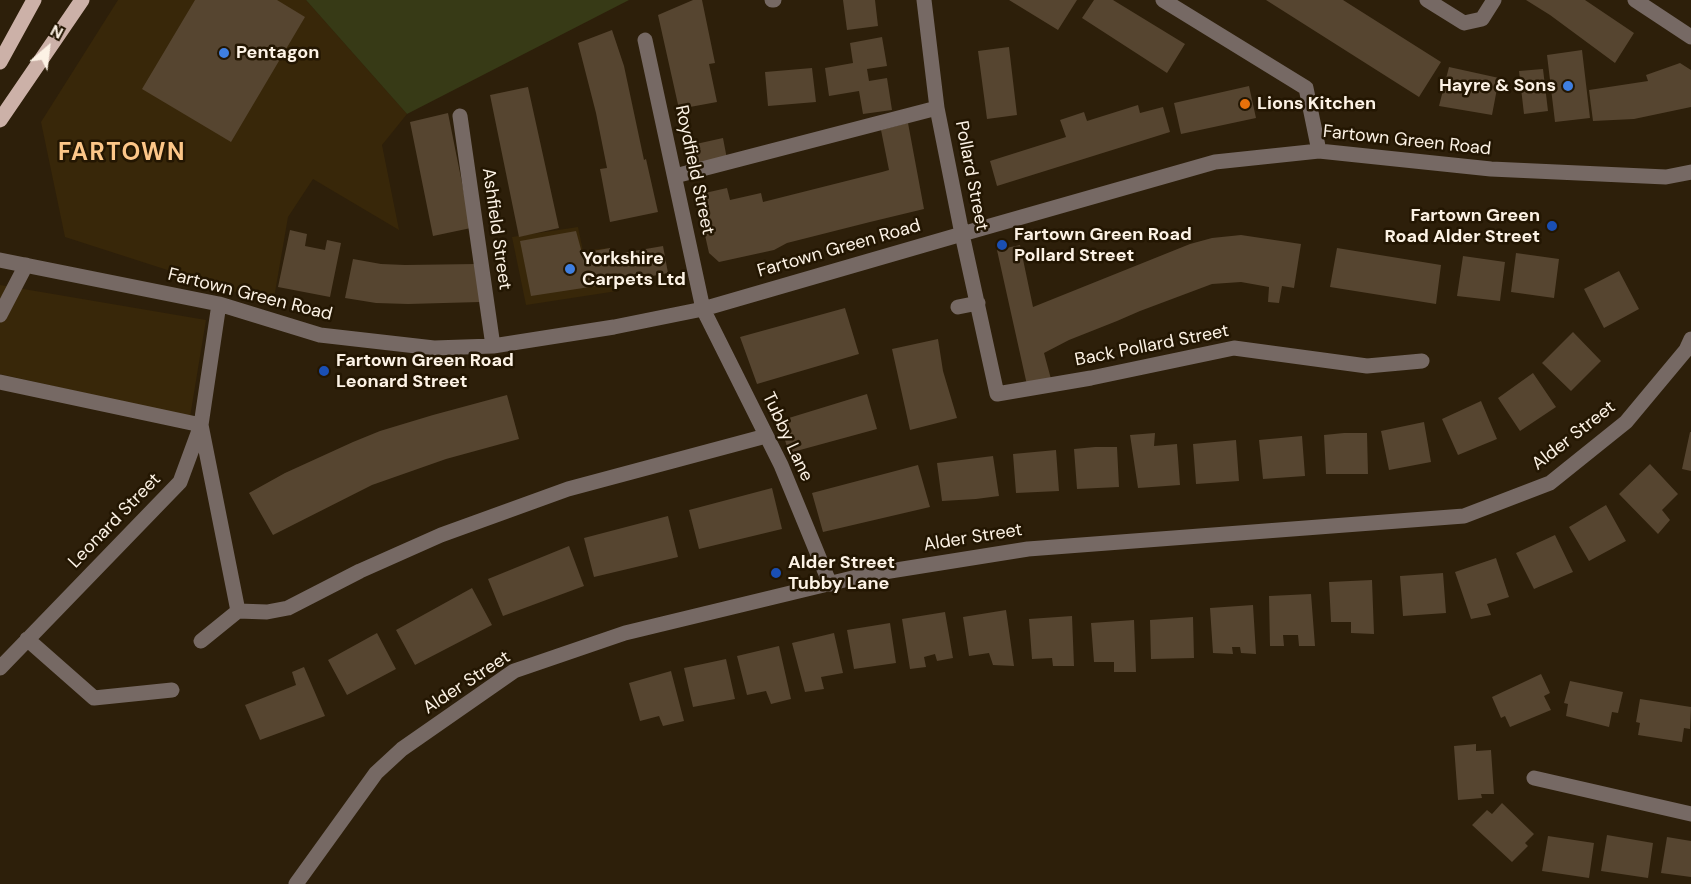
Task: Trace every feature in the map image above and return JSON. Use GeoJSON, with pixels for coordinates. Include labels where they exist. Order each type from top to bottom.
{"type":"FeatureCollection","features":[{"type":"Feature","properties":{"kind":"main road"},"geometry":{"type":"LineString","coordinates":[[0,62],[34,0]]}},
{"type":"Feature","properties":{"kind":"main road"},"geometry":{"type":"LineString","coordinates":[[0,120],[82,0]]}},
{"type":"Feature","properties":{"kind":"street","name":"Pollard Street"},"geometry":{"type":"LineString","coordinates":[[924,0],[937,108],[997,393]]}},
{"type":"Feature","properties":{"kind":"street"},"geometry":{"type":"LineString","coordinates":[[1163,0],[1306,88],[1319,151]]}},
{"type":"Feature","properties":{"kind":"street"},"geometry":{"type":"LineString","coordinates":[[1427,0],[1464,23],[1482,19],[1494,0]]}},
{"type":"Feature","properties":{"kind":"street"},"geometry":{"type":"LineString","coordinates":[[1635,0],[1691,37]]}},
{"type":"Feature","properties":{"kind":"street","name":"Roydfield Street"},"geometry":{"type":"LineString","coordinates":[[645,40],[703,309]]}},
{"type":"Feature","properties":{"kind":"street"},"geometry":{"type":"LineString","coordinates":[[675,176],[937,108]]}},
{"type":"Feature","properties":{"kind":"street","name":"Ashfield Street"},"geometry":{"type":"LineString","coordinates":[[460,116],[493,346]]}},
{"type":"Feature","properties":{"kind":"street","name":"Fartown Green Road"},"geometry":{"type":"LineString","coordinates":[[0,260],[219,304],[320,335],[434,348],[493,346],[614,327],[703,309],[1215,162],[1319,151],[1491,169],[1666,177],[1691,171]]}},
{"type":"Feature","properties":{"kind":"street"},"geometry":{"type":"LineString","coordinates":[[0,315],[26,266]]}},
{"type":"Feature","properties":{"kind":"street"},"geometry":{"type":"LineString","coordinates":[[958,308],[978,303]]}},
{"type":"Feature","properties":{"kind":"street","name":"Leonard Street"},"geometry":{"type":"LineString","coordinates":[[0,668],[180,483],[201,425],[219,304]]}},
{"type":"Feature","properties":{"kind":"street","name":"Tubby Lane"},"geometry":{"type":"LineString","coordinates":[[703,309],[781,465],[830,584]]}},
{"type":"Feature","properties":{"kind":"street","name":"Alder Street"},"geometry":{"type":"LineString","coordinates":[[296,884],[376,773],[402,749],[514,672],[626,633],[865,575],[1028,549],[1464,516],[1550,483],[1626,422],[1686,350],[1691,339]]}},
{"type":"Feature","properties":{"kind":"street","name":"Back Pollard Street"},"geometry":{"type":"LineString","coordinates":[[997,393],[1091,378],[1234,348],[1367,366],[1422,361]]}},
{"type":"Feature","properties":{"kind":"street"},"geometry":{"type":"LineString","coordinates":[[0,382],[201,425],[238,610]]}},
{"type":"Feature","properties":{"kind":"street"},"geometry":{"type":"LineString","coordinates":[[201,641],[238,610],[267,612],[288,608],[360,570],[441,535],[568,489],[766,436]]}},
{"type":"Feature","properties":{"kind":"street"},"geometry":{"type":"LineString","coordinates":[[27,639],[94,698],[172,690]]}},
{"type":"Feature","properties":{"kind":"street"},"geometry":{"type":"LineString","coordinates":[[1533,778],[1691,814]]}},
{"type":"Feature","properties":{"kind":"shaded area"},"geometry":{"type":"Polygon","coordinates":[[[118,0],[306,0],[407,114],[382,145],[399,230],[313,179],[288,217],[273,304],[65,237],[41,122],[118,0]]]}},
{"type":"Feature","properties":{"kind":"shaded area","name":"Yorkshire Carpets Ltd"},"geometry":{"type":"Polygon","coordinates":[[[578,227],[583,251],[608,248],[617,291],[526,305],[512,237],[578,227]]]}},
{"type":"Feature","properties":{"kind":"shaded area"},"geometry":{"type":"Polygon","coordinates":[[[0,285],[206,320],[190,417],[0,374],[0,285]]]}},
{"type":"Feature","properties":{"kind":"green space"},"geometry":{"type":"Polygon","coordinates":[[[306,0],[629,0],[407,114],[306,0]]]}},
{"type":"Feature","properties":{"kind":"building","name":"Pentagon"},"geometry":{"type":"Polygon","coordinates":[[[195,0],[277,0],[305,17],[231,142],[142,89],[195,0]]]}},
{"type":"Feature","properties":{"kind":"building"},"geometry":{"type":"Polygon","coordinates":[[[693,0],[702,0],[715,63],[709,64],[717,102],[679,109],[658,15],[693,0]]]}},
{"type":"Feature","properties":{"kind":"building"},"geometry":{"type":"Polygon","coordinates":[[[843,0],[875,0],[878,26],[847,30],[843,0]]]}},
{"type":"Feature","properties":{"kind":"building"},"geometry":{"type":"Polygon","coordinates":[[[1009,0],[1077,0],[1058,30],[1009,0]]]}},
{"type":"Feature","properties":{"kind":"building"},"geometry":{"type":"Polygon","coordinates":[[[1094,0],[1113,0],[1185,44],[1167,73],[1082,18],[1094,0]]]}},
{"type":"Feature","properties":{"kind":"building"},"geometry":{"type":"Polygon","coordinates":[[[1266,0],[1343,0],[1441,62],[1419,97],[1266,0]]]}},
{"type":"Feature","properties":{"kind":"building"},"geometry":{"type":"Polygon","coordinates":[[[1526,0],[1585,0],[1634,33],[1615,63],[1526,0]]]}},
{"type":"Feature","properties":{"kind":"building"},"geometry":{"type":"Polygon","coordinates":[[[612,30],[624,66],[644,160],[646,159],[658,212],[610,222],[600,169],[607,168],[578,43],[612,30]]]}},
{"type":"Feature","properties":{"kind":"building"},"geometry":{"type":"Polygon","coordinates":[[[882,37],[887,66],[867,69],[869,81],[887,78],[892,110],[863,114],[859,91],[829,96],[825,68],[853,63],[850,43],[882,37]]]}},
{"type":"Feature","properties":{"kind":"building"},"geometry":{"type":"Polygon","coordinates":[[[1009,47],[1017,115],[987,119],[978,51],[1009,47]]]}},
{"type":"Feature","properties":{"kind":"building","name":"Hayre & Sons"},"geometry":{"type":"Polygon","coordinates":[[[1582,50],[1590,118],[1555,122],[1547,55],[1582,50]]]}},
{"type":"Feature","properties":{"kind":"building"},"geometry":{"type":"Polygon","coordinates":[[[1680,63],[1691,70],[1691,107],[1634,119],[1593,121],[1589,90],[1648,81],[1646,75],[1680,63]]]}},
{"type":"Feature","properties":{"kind":"building"},"geometry":{"type":"Polygon","coordinates":[[[1449,67],[1499,78],[1492,115],[1439,106],[1449,67]]]}},
{"type":"Feature","properties":{"kind":"building"},"geometry":{"type":"Polygon","coordinates":[[[812,68],[816,102],[768,106],[765,72],[812,68]]]}},
{"type":"Feature","properties":{"kind":"building"},"geometry":{"type":"Polygon","coordinates":[[[1543,69],[1548,111],[1524,114],[1519,71],[1543,69]]]}},
{"type":"Feature","properties":{"kind":"building"},"geometry":{"type":"Polygon","coordinates":[[[1249,86],[1256,118],[1181,134],[1174,103],[1249,86]]]}},
{"type":"Feature","properties":{"kind":"building"},"geometry":{"type":"Polygon","coordinates":[[[528,87],[559,228],[519,237],[490,95],[528,87]]]}},
{"type":"Feature","properties":{"kind":"building"},"geometry":{"type":"Polygon","coordinates":[[[1138,105],[1140,113],[1163,107],[1170,132],[997,186],[990,161],[1066,137],[1060,120],[1084,112],[1087,121],[1138,105]]]}},
{"type":"Feature","properties":{"kind":"building"},"geometry":{"type":"Polygon","coordinates":[[[448,113],[471,228],[433,236],[410,122],[448,113]]]}},
{"type":"Feature","properties":{"kind":"building"},"geometry":{"type":"Polygon","coordinates":[[[908,123],[924,209],[787,243],[774,250],[719,262],[709,253],[696,195],[727,188],[730,200],[761,193],[763,202],[889,170],[881,130],[908,123]]]}},
{"type":"Feature","properties":{"kind":"building"},"geometry":{"type":"Polygon","coordinates":[[[723,138],[727,159],[691,167],[687,146],[723,138]]]}},
{"type":"Feature","properties":{"kind":"building"},"geometry":{"type":"Polygon","coordinates":[[[290,230],[307,234],[305,246],[325,250],[327,240],[341,243],[330,297],[278,287],[290,230]]]}},
{"type":"Feature","properties":{"kind":"building","name":"Yorkshire Carpets Ltd"},"geometry":{"type":"Polygon","coordinates":[[[576,231],[582,253],[610,248],[611,255],[663,246],[668,273],[531,296],[520,241],[576,231]]]}},
{"type":"Feature","properties":{"kind":"building"},"geometry":{"type":"Polygon","coordinates":[[[1241,235],[1301,244],[1294,288],[1282,286],[1279,303],[1268,302],[1269,287],[1241,282],[1212,284],[1069,340],[1044,353],[1051,379],[1027,385],[997,250],[1020,245],[1033,307],[1190,244],[1212,238],[1241,235]]]}},
{"type":"Feature","properties":{"kind":"building"},"geometry":{"type":"Polygon","coordinates":[[[1337,248],[1441,265],[1436,304],[1330,287],[1337,248]]]}},
{"type":"Feature","properties":{"kind":"building"},"geometry":{"type":"Polygon","coordinates":[[[1516,253],[1559,259],[1554,298],[1511,292],[1516,253]]]}},
{"type":"Feature","properties":{"kind":"building"},"geometry":{"type":"Polygon","coordinates":[[[1463,256],[1505,262],[1500,301],[1457,296],[1463,256]]]}},
{"type":"Feature","properties":{"kind":"building"},"geometry":{"type":"Polygon","coordinates":[[[353,259],[405,265],[476,264],[480,302],[408,304],[376,303],[345,298],[353,259]]]}},
{"type":"Feature","properties":{"kind":"building"},"geometry":{"type":"Polygon","coordinates":[[[1619,271],[1639,309],[1604,328],[1584,289],[1619,271]]]}},
{"type":"Feature","properties":{"kind":"building"},"geometry":{"type":"Polygon","coordinates":[[[845,308],[859,354],[757,384],[740,337],[845,308]]]}},
{"type":"Feature","properties":{"kind":"building"},"geometry":{"type":"Polygon","coordinates":[[[1573,332],[1601,361],[1571,391],[1542,363],[1573,332]]]}},
{"type":"Feature","properties":{"kind":"building"},"geometry":{"type":"Polygon","coordinates":[[[938,339],[943,371],[957,418],[910,430],[892,349],[938,339]]]}},
{"type":"Feature","properties":{"kind":"building"},"geometry":{"type":"Polygon","coordinates":[[[1533,373],[1556,407],[1520,431],[1498,398],[1533,373]]]}},
{"type":"Feature","properties":{"kind":"building"},"geometry":{"type":"Polygon","coordinates":[[[867,394],[877,429],[789,453],[779,421],[867,394]]]}},
{"type":"Feature","properties":{"kind":"building"},"geometry":{"type":"Polygon","coordinates":[[[507,395],[519,439],[446,459],[372,485],[273,535],[249,493],[285,473],[380,431],[507,395]]]}},
{"type":"Feature","properties":{"kind":"building"},"geometry":{"type":"Polygon","coordinates":[[[1481,401],[1497,439],[1458,455],[1442,419],[1481,401]]]}},
{"type":"Feature","properties":{"kind":"building"},"geometry":{"type":"Polygon","coordinates":[[[1424,422],[1431,462],[1389,470],[1381,431],[1424,422]]]}},
{"type":"Feature","properties":{"kind":"building"},"geometry":{"type":"Polygon","coordinates":[[[1691,432],[1691,471],[1682,469],[1691,432]]]}},
{"type":"Feature","properties":{"kind":"building"},"geometry":{"type":"Polygon","coordinates":[[[1155,433],[1154,446],[1177,444],[1180,485],[1138,488],[1130,435],[1155,433]]]}},
{"type":"Feature","properties":{"kind":"building"},"geometry":{"type":"Polygon","coordinates":[[[1367,433],[1368,474],[1326,474],[1324,435],[1367,433]]]}},
{"type":"Feature","properties":{"kind":"building"},"geometry":{"type":"Polygon","coordinates":[[[1302,436],[1305,476],[1263,479],[1259,440],[1302,436]]]}},
{"type":"Feature","properties":{"kind":"building"},"geometry":{"type":"Polygon","coordinates":[[[1236,440],[1239,481],[1196,484],[1193,444],[1236,440]]]}},
{"type":"Feature","properties":{"kind":"building"},"geometry":{"type":"Polygon","coordinates":[[[1117,447],[1119,487],[1077,489],[1074,449],[1117,447]]]}},
{"type":"Feature","properties":{"kind":"building"},"geometry":{"type":"Polygon","coordinates":[[[1056,450],[1059,491],[1016,493],[1013,454],[1056,450]]]}},
{"type":"Feature","properties":{"kind":"building"},"geometry":{"type":"Polygon","coordinates":[[[993,456],[999,496],[942,501],[937,463],[993,456]]]}},
{"type":"Feature","properties":{"kind":"building"},"geometry":{"type":"Polygon","coordinates":[[[1650,464],[1678,494],[1662,510],[1670,520],[1658,534],[1619,494],[1650,464]]]}},
{"type":"Feature","properties":{"kind":"building"},"geometry":{"type":"Polygon","coordinates":[[[918,465],[930,507],[823,532],[812,493],[918,465]]]}},
{"type":"Feature","properties":{"kind":"building"},"geometry":{"type":"Polygon","coordinates":[[[772,488],[782,529],[699,549],[689,510],[772,488]]]}},
{"type":"Feature","properties":{"kind":"building"},"geometry":{"type":"Polygon","coordinates":[[[1606,505],[1626,541],[1589,561],[1569,527],[1606,505]]]}},
{"type":"Feature","properties":{"kind":"building"},"geometry":{"type":"Polygon","coordinates":[[[668,516],[678,557],[594,577],[584,538],[668,516]]]}},
{"type":"Feature","properties":{"kind":"building"},"geometry":{"type":"Polygon","coordinates":[[[1555,535],[1573,572],[1534,589],[1516,553],[1555,535]]]}},
{"type":"Feature","properties":{"kind":"building"},"geometry":{"type":"Polygon","coordinates":[[[569,546],[584,586],[503,616],[488,579],[569,546]]]}},
{"type":"Feature","properties":{"kind":"building"},"geometry":{"type":"Polygon","coordinates":[[[1496,558],[1509,597],[1487,604],[1491,615],[1471,619],[1455,572],[1496,558]]]}},
{"type":"Feature","properties":{"kind":"building"},"geometry":{"type":"Polygon","coordinates":[[[1443,573],[1446,613],[1403,616],[1400,576],[1443,573]]]}},
{"type":"Feature","properties":{"kind":"building"},"geometry":{"type":"Polygon","coordinates":[[[1372,580],[1374,634],[1351,633],[1351,622],[1331,622],[1329,582],[1372,580]]]}},
{"type":"Feature","properties":{"kind":"building"},"geometry":{"type":"Polygon","coordinates":[[[472,588],[492,625],[415,665],[396,630],[472,588]]]}},
{"type":"Feature","properties":{"kind":"building"},"geometry":{"type":"Polygon","coordinates":[[[1311,594],[1315,646],[1299,646],[1298,635],[1283,635],[1284,646],[1270,646],[1269,596],[1311,594]]]}},
{"type":"Feature","properties":{"kind":"building"},"geometry":{"type":"Polygon","coordinates":[[[1253,605],[1256,654],[1241,653],[1240,647],[1232,647],[1233,654],[1213,653],[1210,608],[1253,605]]]}},
{"type":"Feature","properties":{"kind":"building"},"geometry":{"type":"Polygon","coordinates":[[[1006,610],[1014,666],[993,665],[989,653],[969,656],[963,617],[1006,610]]]}},
{"type":"Feature","properties":{"kind":"building"},"geometry":{"type":"Polygon","coordinates":[[[945,612],[953,658],[937,661],[935,654],[924,657],[926,667],[910,669],[902,619],[945,612]]]}},
{"type":"Feature","properties":{"kind":"building"},"geometry":{"type":"Polygon","coordinates":[[[1072,616],[1074,666],[1053,666],[1052,658],[1032,659],[1029,619],[1072,616]]]}},
{"type":"Feature","properties":{"kind":"building"},"geometry":{"type":"Polygon","coordinates":[[[1193,617],[1194,658],[1151,659],[1150,620],[1193,617]]]}},
{"type":"Feature","properties":{"kind":"building"},"geometry":{"type":"Polygon","coordinates":[[[1134,620],[1136,672],[1114,672],[1114,662],[1094,662],[1091,623],[1134,620]]]}},
{"type":"Feature","properties":{"kind":"building"},"geometry":{"type":"Polygon","coordinates":[[[890,623],[896,663],[854,669],[847,630],[890,623]]]}},
{"type":"Feature","properties":{"kind":"building"},"geometry":{"type":"Polygon","coordinates":[[[377,633],[396,669],[347,695],[328,660],[377,633]]]}},
{"type":"Feature","properties":{"kind":"building"},"geometry":{"type":"Polygon","coordinates":[[[834,633],[843,673],[821,677],[824,689],[805,692],[792,643],[834,633]]]}},
{"type":"Feature","properties":{"kind":"building"},"geometry":{"type":"Polygon","coordinates":[[[779,646],[791,699],[771,704],[766,691],[747,695],[737,656],[779,646]]]}},
{"type":"Feature","properties":{"kind":"building"},"geometry":{"type":"Polygon","coordinates":[[[726,659],[735,699],[693,707],[684,668],[726,659]]]}},
{"type":"Feature","properties":{"kind":"building"},"geometry":{"type":"Polygon","coordinates":[[[304,667],[325,716],[260,740],[245,705],[296,685],[292,672],[304,667]]]}},
{"type":"Feature","properties":{"kind":"building"},"geometry":{"type":"Polygon","coordinates":[[[671,671],[684,721],[663,726],[659,716],[640,721],[629,683],[671,671]]]}},
{"type":"Feature","properties":{"kind":"building"},"geometry":{"type":"Polygon","coordinates":[[[1541,674],[1550,693],[1544,696],[1551,710],[1510,727],[1505,716],[1501,718],[1492,697],[1541,674]]]}},
{"type":"Feature","properties":{"kind":"building"},"geometry":{"type":"Polygon","coordinates":[[[1570,681],[1623,692],[1618,713],[1612,712],[1609,727],[1566,716],[1568,704],[1564,703],[1570,681]]]}},
{"type":"Feature","properties":{"kind":"building"},"geometry":{"type":"Polygon","coordinates":[[[1640,699],[1691,707],[1690,729],[1684,728],[1682,742],[1638,735],[1640,723],[1636,722],[1640,699]]]}},
{"type":"Feature","properties":{"kind":"building"},"geometry":{"type":"Polygon","coordinates":[[[1476,744],[1476,751],[1491,750],[1494,794],[1481,794],[1482,798],[1458,800],[1454,746],[1476,744]]]}},
{"type":"Feature","properties":{"kind":"building"},"geometry":{"type":"Polygon","coordinates":[[[1502,803],[1534,834],[1525,843],[1528,846],[1512,862],[1472,825],[1487,810],[1492,814],[1502,803]]]}},
{"type":"Feature","properties":{"kind":"building"},"geometry":{"type":"Polygon","coordinates":[[[1607,835],[1653,843],[1648,878],[1601,871],[1607,835]]]}},
{"type":"Feature","properties":{"kind":"building"},"geometry":{"type":"Polygon","coordinates":[[[1548,836],[1594,843],[1589,878],[1542,871],[1548,836]]]}},
{"type":"Feature","properties":{"kind":"building"},"geometry":{"type":"Polygon","coordinates":[[[1667,837],[1691,841],[1691,877],[1661,873],[1667,837]]]}},
{"type":"Feature","properties":{"kind":"place","name":"Pentagon"},"geometry":{"type":"Point","coordinates":[224,53]}},
{"type":"Feature","properties":{"kind":"place","name":"Hayre & Sons"},"geometry":{"type":"Point","coordinates":[1568,86]}},
{"type":"Feature","properties":{"kind":"place","name":"Lions Kitchen"},"geometry":{"type":"Point","coordinates":[1245,104]}},
{"type":"Feature","properties":{"kind":"place","name":"Fartown Green Road Alder Street"},"geometry":{"type":"Point","coordinates":[1552,226]}},
{"type":"Feature","properties":{"kind":"place","name":"Fartown Green Road Pollard Street"},"geometry":{"type":"Point","coordinates":[1002,245]}},
{"type":"Feature","properties":{"kind":"place","name":"Yorkshire Carpets Ltd"},"geometry":{"type":"Point","coordinates":[570,269]}},
{"type":"Feature","properties":{"kind":"place","name":"Fartown Green Road Leonard Street"},"geometry":{"type":"Point","coordinates":[324,371]}},
{"type":"Feature","properties":{"kind":"place","name":"Alder Street Tubby Lane"},"geometry":{"type":"Point","coordinates":[776,573]}},
{"type":"Feature","properties":{"kind":"district","name":"FARTOWN"},"geometry":{"type":"Point","coordinates":[122,154]}}]}
